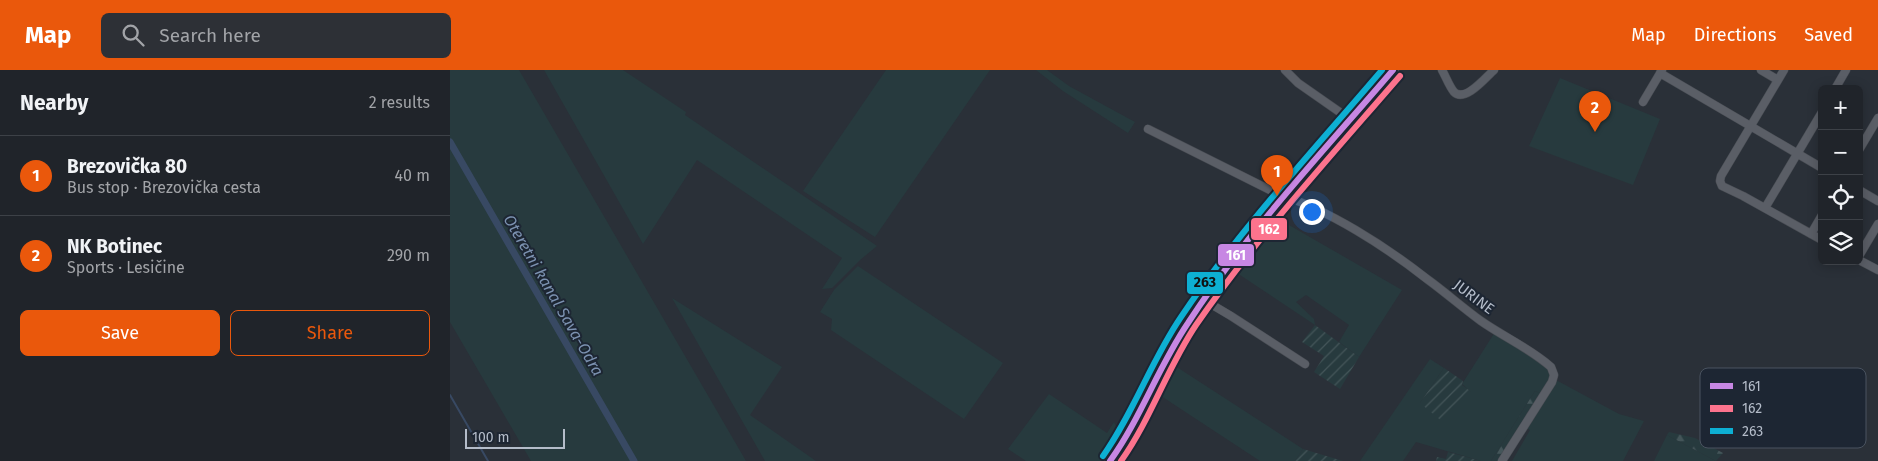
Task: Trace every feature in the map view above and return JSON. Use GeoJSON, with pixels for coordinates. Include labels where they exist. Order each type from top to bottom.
{"type":"FeatureCollection","features":[{"type":"Feature","properties":{"kind":"main road"},"geometry":{"type":"LineString","coordinates":[[1110,461],[1137,420],[1177,340],[1204,300],[1284,196],[1393,70]]}},
{"type":"Feature","properties":{"kind":"street"},"geometry":{"type":"LineString","coordinates":[[1285,70],[1298,83],[1351,120]]}},
{"type":"Feature","properties":{"kind":"street"},"geometry":{"type":"LineString","coordinates":[[1442,70],[1452,90],[1456,94],[1462,95],[1471,91],[1494,70]]}},
{"type":"Feature","properties":{"kind":"street"},"geometry":{"type":"LineString","coordinates":[[1761,70],[1778,80]]}},
{"type":"Feature","properties":{"kind":"street"},"geometry":{"type":"LineString","coordinates":[[1784,70],[1721,176],[1720,181],[1722,186],[1818,238]]}},
{"type":"Feature","properties":{"kind":"street"},"geometry":{"type":"LineString","coordinates":[[1837,85],[1846,70]]}},
{"type":"Feature","properties":{"kind":"street"},"geometry":{"type":"LineString","coordinates":[[1643,102],[1661,71],[1751,128],[1818,166]]}},
{"type":"Feature","properties":{"kind":"street"},"geometry":{"type":"LineString","coordinates":[[1765,208],[1818,118]]}},
{"type":"Feature","properties":{"kind":"street"},"geometry":{"type":"LineString","coordinates":[[1863,143],[1878,118]]}},
{"type":"Feature","properties":{"kind":"street"},"geometry":{"type":"LineString","coordinates":[[1148,129],[1284,196]]}},
{"type":"Feature","properties":{"kind":"street"},"geometry":{"type":"LineString","coordinates":[[1863,192],[1878,201]]}},
{"type":"Feature","properties":{"kind":"street","name":"JURINE"},"geometry":{"type":"LineString","coordinates":[[1284,196],[1328,215],[1379,245],[1427,278],[1480,320],[1552,367],[1554,376],[1552,382],[1502,461]]}},
{"type":"Feature","properties":{"kind":"street"},"geometry":{"type":"LineString","coordinates":[[1811,234],[1819,220]]}},
{"type":"Feature","properties":{"kind":"street"},"geometry":{"type":"LineString","coordinates":[[1863,251],[1878,224]]}},
{"type":"Feature","properties":{"kind":"street"},"geometry":{"type":"LineString","coordinates":[[1863,261],[1878,270]]}},
{"type":"Feature","properties":{"kind":"street"},"geometry":{"type":"LineString","coordinates":[[1204,300],[1305,364]]}},
{"type":"Feature","properties":{"kind":"green space"},"geometry":{"type":"Polygon","coordinates":[[[450,70],[519,70],[746,461],[531,461],[450,322],[450,70]]]}},
{"type":"Feature","properties":{"kind":"green space"},"geometry":{"type":"Polygon","coordinates":[[[544,70],[623,70],[686,112],[685,115],[877,246],[832,288],[822,289],[842,258],[697,160],[643,244],[544,70]]]}},
{"type":"Feature","properties":{"kind":"green space"},"geometry":{"type":"Polygon","coordinates":[[[886,70],[990,70],[875,237],[803,191],[886,70]]]}},
{"type":"Feature","properties":{"kind":"green space"},"geometry":{"type":"Polygon","coordinates":[[[1036,70],[1047,70],[1069,86],[1135,122],[1128,133],[1063,91],[1036,70]]]}},
{"type":"Feature","properties":{"kind":"green space"},"geometry":{"type":"Polygon","coordinates":[[[1560,78],[1660,119],[1633,185],[1529,146],[1560,78]]]}},
{"type":"Feature","properties":{"kind":"green space"},"geometry":{"type":"Polygon","coordinates":[[[1275,217],[1402,290],[1359,357],[1339,342],[1349,325],[1306,295],[1296,302],[1314,319],[1315,325],[1234,271],[1275,217]]]}},
{"type":"Feature","properties":{"kind":"green space"},"geometry":{"type":"Polygon","coordinates":[[[858,266],[1003,363],[964,419],[831,330],[832,319],[820,312],[834,290],[858,266]]]}},
{"type":"Feature","properties":{"kind":"green space"},"geometry":{"type":"Polygon","coordinates":[[[672,298],[782,367],[750,415],[816,461],[765,461],[672,298]]]}},
{"type":"Feature","properties":{"kind":"green space"},"geometry":{"type":"Polygon","coordinates":[[[1315,325],[1359,357],[1340,389],[1314,372],[1324,356],[1302,342],[1315,325]]]}},
{"type":"Feature","properties":{"kind":"green space"},"geometry":{"type":"Polygon","coordinates":[[[1495,332],[1547,366],[1551,375],[1542,394],[1535,391],[1491,461],[1481,461],[1416,442],[1403,461],[1360,461],[1430,359],[1444,368],[1420,403],[1472,393],[1462,384],[1495,332]]]}},
{"type":"Feature","properties":{"kind":"green space"},"geometry":{"type":"Polygon","coordinates":[[[1169,362],[1303,449],[1295,461],[1260,461],[1155,392],[1169,362]]]}},
{"type":"Feature","properties":{"kind":"green space"},"geometry":{"type":"Polygon","coordinates":[[[1444,368],[1463,381],[1462,385],[1473,393],[1444,423],[1420,403],[1444,368]]]}},
{"type":"Feature","properties":{"kind":"green space"},"geometry":{"type":"Polygon","coordinates":[[[1556,380],[1619,414],[1644,421],[1623,461],[1512,461],[1530,430],[1526,428],[1556,380]]]}},
{"type":"Feature","properties":{"kind":"green space"},"geometry":{"type":"Polygon","coordinates":[[[1535,391],[1542,394],[1498,461],[1491,461],[1535,391]]]}},
{"type":"Feature","properties":{"kind":"green space"},"geometry":{"type":"Polygon","coordinates":[[[1049,394],[1107,433],[1114,422],[1119,439],[1105,461],[1026,461],[1008,449],[1049,394]]]}},
{"type":"Feature","properties":{"kind":"green space"},"geometry":{"type":"Polygon","coordinates":[[[1669,432],[1695,438],[1700,441],[1700,448],[1714,448],[1723,453],[1716,461],[1667,435],[1669,432]]]}},
{"type":"Feature","properties":{"kind":"green space"},"geometry":{"type":"Polygon","coordinates":[[[1667,435],[1716,461],[1654,461],[1667,435]]]}},
{"type":"Feature","properties":{"kind":"green space"},"geometry":{"type":"Polygon","coordinates":[[[1303,449],[1343,461],[1295,461],[1303,449]]]}},
{"type":"Feature","properties":{"kind":"green space"},"geometry":{"type":"Polygon","coordinates":[[[1448,452],[1481,461],[1436,461],[1437,457],[1446,459],[1448,452]]]}},
{"type":"Feature","properties":{"kind":"waterway","name":"Oteretni kanal Sava-Odra"},"geometry":{"type":"LineString","coordinates":[[450,142],[634,461]]}},
{"type":"Feature","properties":{"kind":"waterway"},"geometry":{"type":"LineString","coordinates":[[450,395],[488,461]]}},
{"type":"Feature","properties":{"kind":"transit line","name":"263"},"geometry":{"type":"LineString","coordinates":[[1103,456],[1124,422],[1170,334],[1204,284],[1252,222],[1382,70]]}},
{"type":"Feature","properties":{"kind":"transit line","name":"161"},"geometry":{"type":"LineString","coordinates":[[1110,461],[1131,427],[1177,340],[1211,289],[1286,193],[1393,70]]}},
{"type":"Feature","properties":{"kind":"transit line","name":"162"},"geometry":{"type":"LineString","coordinates":[[1121,461],[1132,445],[1176,358],[1219,292],[1295,198],[1400,76]]}},
{"type":"Feature","properties":{"kind":"place","name":"NK Botinec"},"geometry":{"type":"Point","coordinates":[1595,132]}},
{"type":"Feature","properties":{"kind":"place","name":"Brezovička 80"},"geometry":{"type":"Point","coordinates":[1277,196]}}]}
